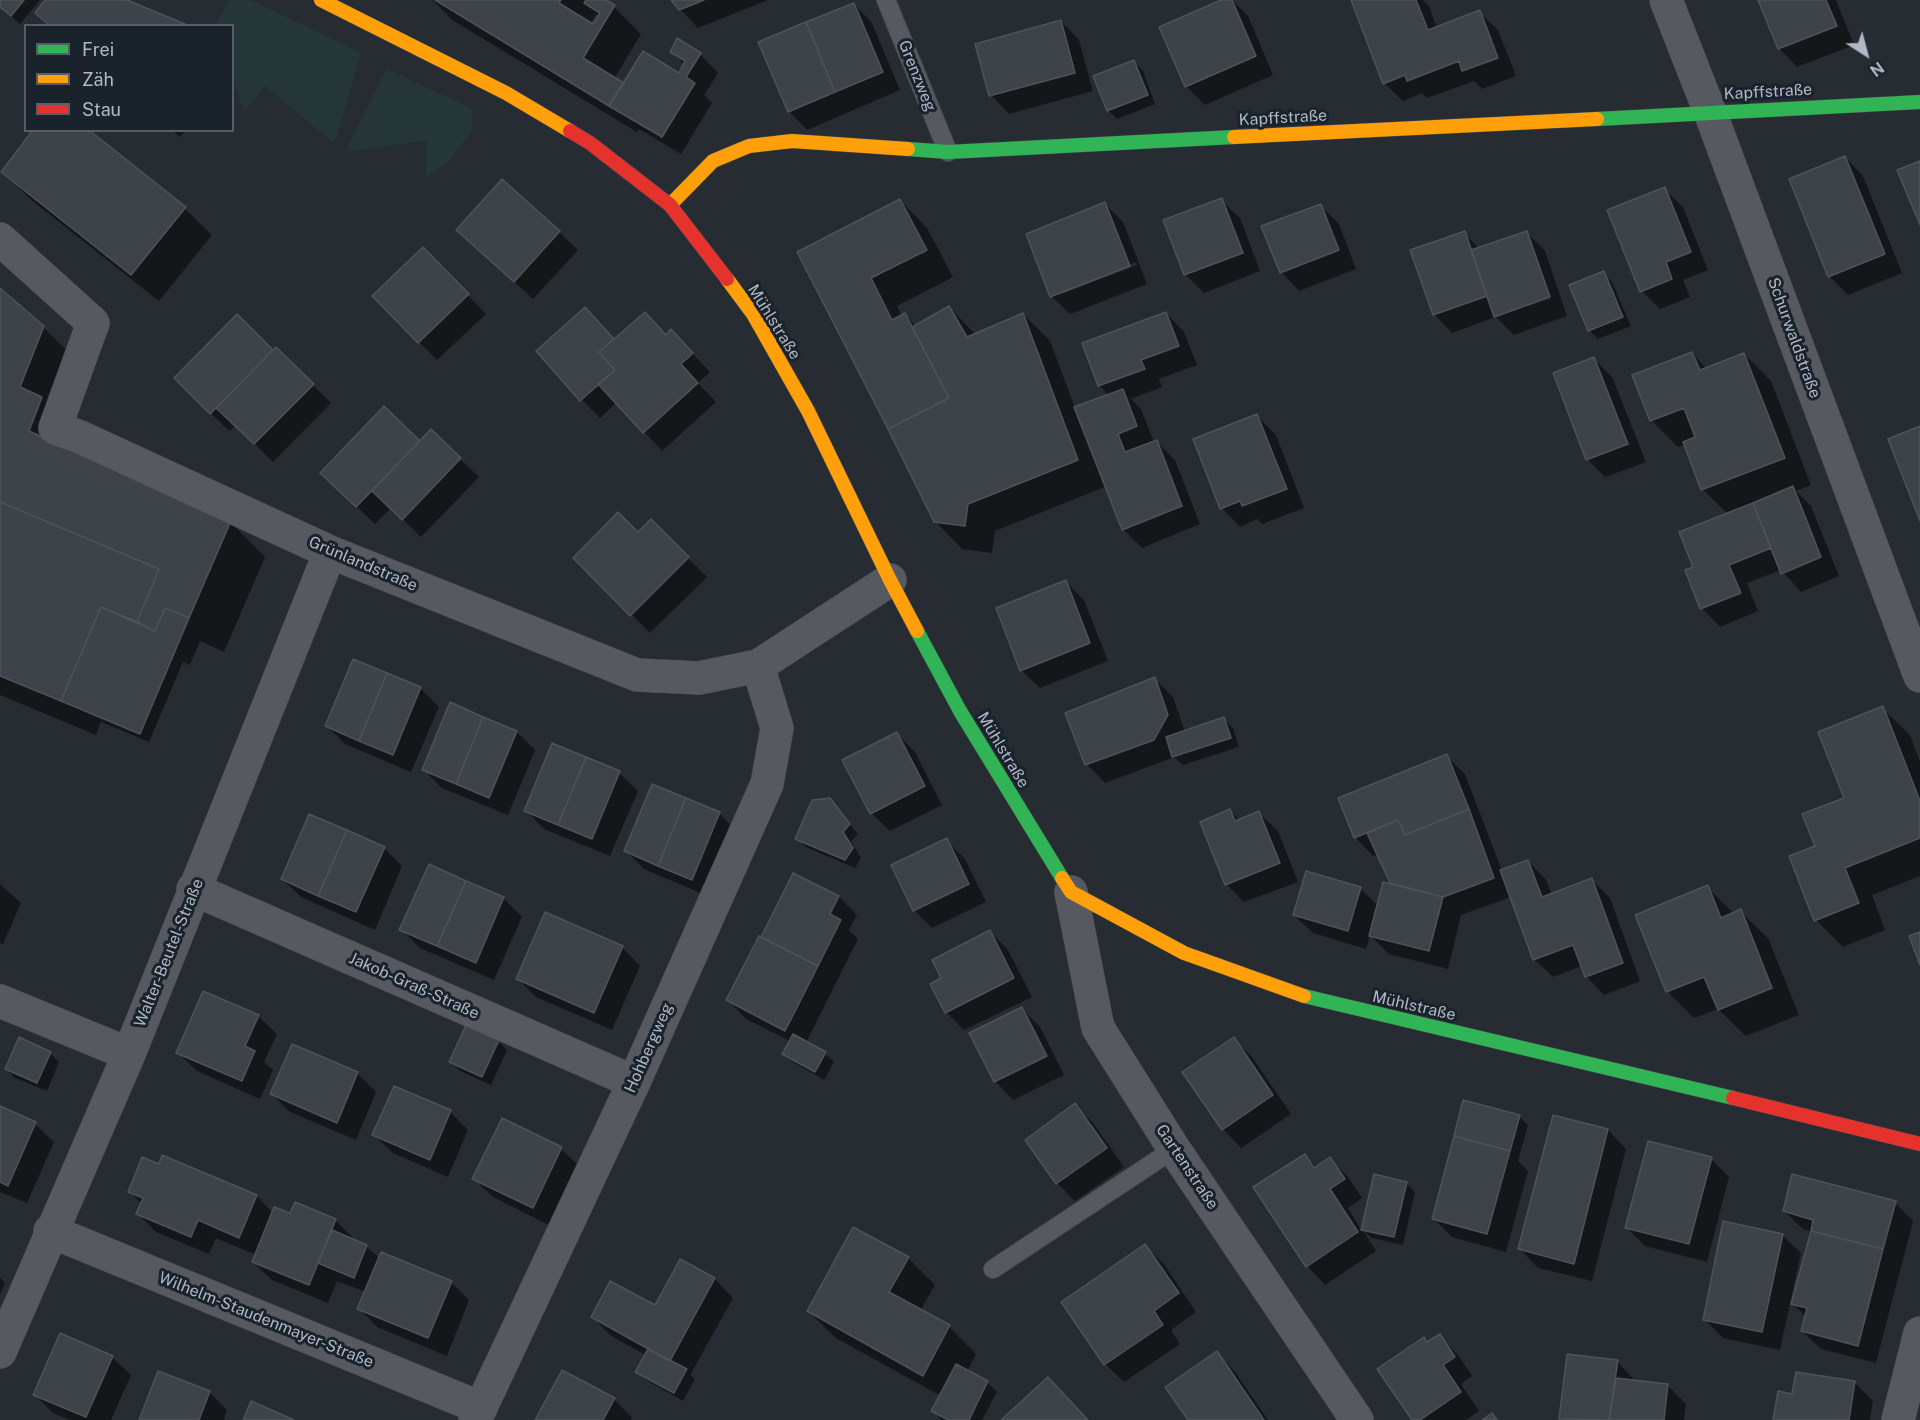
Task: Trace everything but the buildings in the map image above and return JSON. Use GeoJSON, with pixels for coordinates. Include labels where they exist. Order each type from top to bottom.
{"type":"FeatureCollection","features":[{"type":"Feature","properties":{"kind":"street","name":"Mühlstraße"},"geometry":{"type":"LineString","coordinates":[[321,0],[506,93],[590,143],[670,205],[753,314],[808,411],[890,580],[960,711],[1071,892],[1184,953],[1317,1000],[1607,1067],[1920,1144]]}},
{"type":"Feature","properties":{"kind":"street","name":"Schurwaldstraße"},"geometry":{"type":"LineString","coordinates":[[1666,0],[1920,676]]}},
{"type":"Feature","properties":{"kind":"street","name":"Kapffstraße"},"geometry":{"type":"LineString","coordinates":[[670,205],[713,161],[749,146],[792,141],[948,152],[1920,102]]}},
{"type":"Feature","properties":{"kind":"street","name":"Grünlandstraße"},"geometry":{"type":"LineString","coordinates":[[0,239],[93,323],[55,428],[81,437],[330,552],[637,675],[699,678],[758,666],[890,580]]}},
{"type":"Feature","properties":{"kind":"street","name":"Walter-Beutel-Straße"},"geometry":{"type":"LineString","coordinates":[[0,1352],[50,1231],[129,1054],[330,552]]}},
{"type":"Feature","properties":{"kind":"street","name":"Hohbergweg"},"geometry":{"type":"LineString","coordinates":[[478,1414],[634,1082],[766,784],[777,728],[758,666]]}},
{"type":"Feature","properties":{"kind":"street","name":"Jakob-Graß-Straße"},"geometry":{"type":"LineString","coordinates":[[194,890],[634,1082]]}},
{"type":"Feature","properties":{"kind":"street","name":"Gartenstraße"},"geometry":{"type":"LineString","coordinates":[[1071,892],[1098,1028],[1174,1149],[1357,1420]]}},
{"type":"Feature","properties":{"kind":"street"},"geometry":{"type":"LineString","coordinates":[[0,1001],[129,1054]]}},
{"type":"Feature","properties":{"kind":"street","name":"Wilhelm-Staudenmayer-Straße"},"geometry":{"type":"LineString","coordinates":[[50,1231],[478,1414]]}},
{"type":"Feature","properties":{"kind":"street"},"geometry":{"type":"LineString","coordinates":[[1898,1420],[1920,1333]]}},
{"type":"Feature","properties":{"kind":"lane","name":"Grenzweg"},"geometry":{"type":"LineString","coordinates":[[886,0],[948,152]]}},
{"type":"Feature","properties":{"kind":"lane"},"geometry":{"type":"LineString","coordinates":[[993,1269],[1174,1149]]}},
{"type":"Feature","properties":{"kind":"shaded area"},"geometry":{"type":"Polygon","coordinates":[[[229,0],[251,0],[361,53],[337,137],[332,142],[265,86],[244,112],[234,84],[234,24],[217,24],[229,0]]]}},
{"type":"Feature","properties":{"kind":"shaded area"},"geometry":{"type":"Polygon","coordinates":[[[387,69],[473,109],[471,132],[448,162],[426,177],[426,141],[345,152],[387,69]]]}},
{"type":"Feature","properties":{"kind":"traffic: fast"},"geometry":{"type":"LineString","coordinates":[[1597,119],[1920,102]]}},
{"type":"Feature","properties":{"kind":"traffic: fast"},"geometry":{"type":"LineString","coordinates":[[908,149],[948,152],[1234,137]]}},
{"type":"Feature","properties":{"kind":"traffic: fast"},"geometry":{"type":"LineString","coordinates":[[917,631],[960,711],[1062,878]]}},
{"type":"Feature","properties":{"kind":"traffic: fast"},"geometry":{"type":"LineString","coordinates":[[1304,996],[1733,1098]]}},
{"type":"Feature","properties":{"kind":"traffic: slow"},"geometry":{"type":"LineString","coordinates":[[321,0],[506,93],[570,131]]}},
{"type":"Feature","properties":{"kind":"traffic: slow"},"geometry":{"type":"LineString","coordinates":[[1234,137],[1597,119]]}},
{"type":"Feature","properties":{"kind":"traffic: slow"},"geometry":{"type":"LineString","coordinates":[[670,205],[713,161],[749,146],[792,141],[908,149]]}},
{"type":"Feature","properties":{"kind":"traffic: slow"},"geometry":{"type":"LineString","coordinates":[[727,279],[753,314],[808,411],[917,631]]}},
{"type":"Feature","properties":{"kind":"traffic: slow"},"geometry":{"type":"LineString","coordinates":[[1062,878],[1071,892],[1184,953],[1304,996]]}},
{"type":"Feature","properties":{"kind":"traffic: jam"},"geometry":{"type":"LineString","coordinates":[[570,131],[590,143],[670,205],[727,279]]}},
{"type":"Feature","properties":{"kind":"traffic: jam"},"geometry":{"type":"LineString","coordinates":[[1733,1098],[1920,1144]]}}]}
